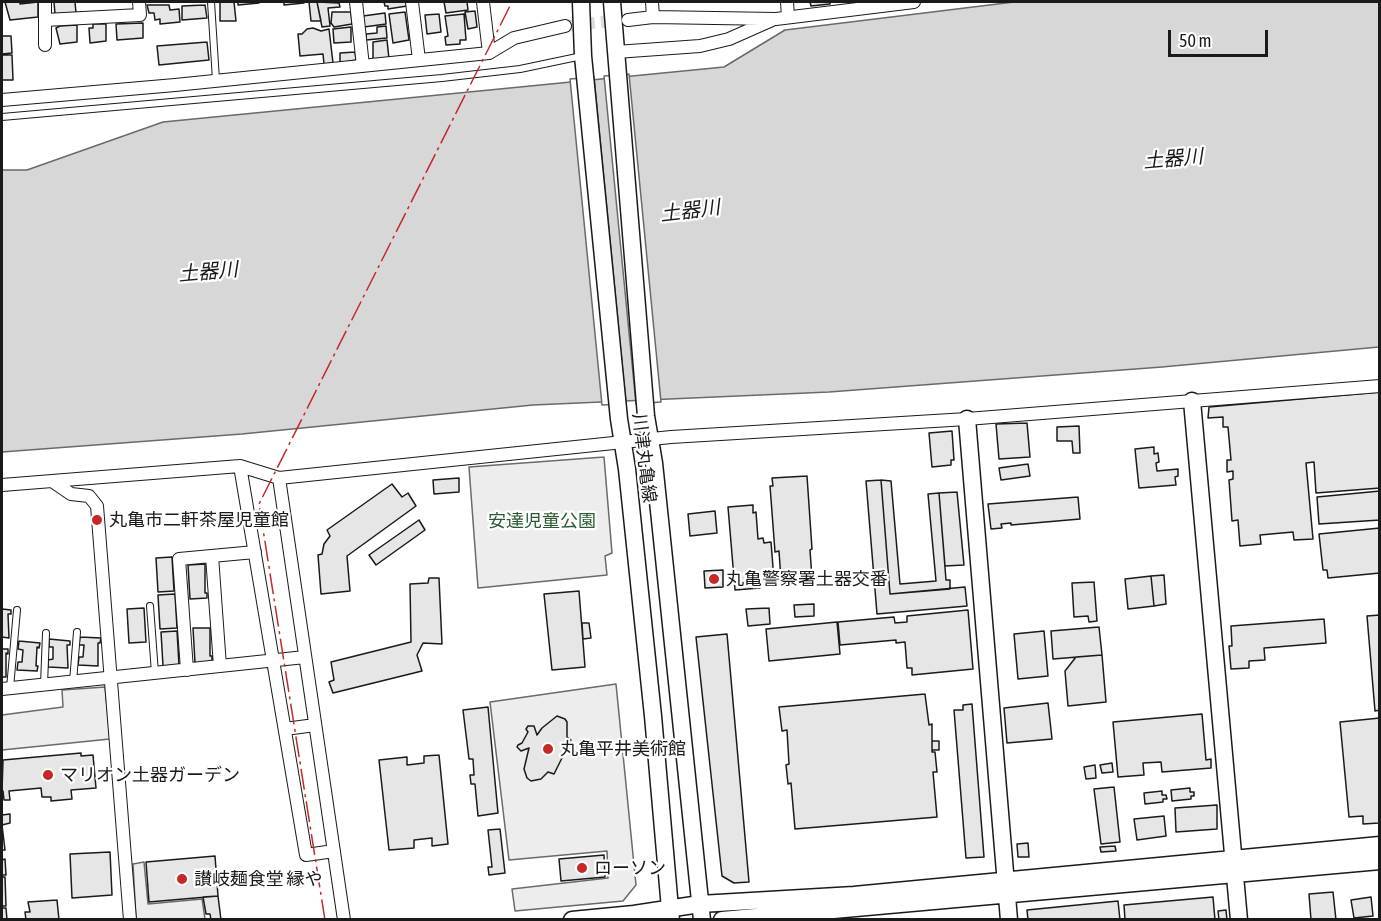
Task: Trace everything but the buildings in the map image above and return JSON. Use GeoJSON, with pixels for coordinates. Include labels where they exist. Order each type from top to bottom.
{"type":"FeatureCollection","features":[{"type":"Feature","properties":{"kind":"street"},"geometry":{"type":"LineString","coordinates":[[45,2],[45,45]]}},
{"type":"Feature","properties":{"kind":"street"},"geometry":{"type":"LineString","coordinates":[[45,20],[140,15],[139,2]]}},
{"type":"Feature","properties":{"kind":"street"},"geometry":{"type":"LineString","coordinates":[[356,2],[363,66]]}},
{"type":"Feature","properties":{"kind":"street"},"geometry":{"type":"LineString","coordinates":[[412,2],[418,60]]}},
{"type":"Feature","properties":{"kind":"street"},"geometry":{"type":"LineString","coordinates":[[483,2],[489,53]]}},
{"type":"Feature","properties":{"kind":"street","name":"川津丸亀線"},"geometry":{"type":"LineString","coordinates":[[581,2],[583,56],[619,419],[627,469],[653,716],[671,914]]}},
{"type":"Feature","properties":{"kind":"street","name":"川津丸亀線"},"geometry":{"type":"LineString","coordinates":[[612,2],[646,416],[701,912]]}},
{"type":"Feature","properties":{"kind":"street"},"geometry":{"type":"LineString","coordinates":[[652,2],[653,17]]}},
{"type":"Feature","properties":{"kind":"street"},"geometry":{"type":"LineString","coordinates":[[782,18],[787,2]]}},
{"type":"Feature","properties":{"kind":"street"},"geometry":{"type":"LineString","coordinates":[[628,20],[653,17],[782,18],[914,2]]}},
{"type":"Feature","properties":{"kind":"street"},"geometry":{"type":"LineString","coordinates":[[616,52],[700,46],[729,39],[782,18]]}},
{"type":"Feature","properties":{"kind":"street"},"geometry":{"type":"LineString","coordinates":[[2,100],[489,53],[514,38],[565,26]]}},
{"type":"Feature","properties":{"kind":"street"},"geometry":{"type":"LineString","coordinates":[[2,485],[240,466],[279,478],[650,440],[967,419],[1380,386]]}},
{"type":"Feature","properties":{"kind":"street"},"geometry":{"type":"LineString","coordinates":[[1192,401],[1239,920]]}},
{"type":"Feature","properties":{"kind":"street"},"geometry":{"type":"LineString","coordinates":[[967,419],[1009,920]]}},
{"type":"Feature","properties":{"kind":"street"},"geometry":{"type":"LineString","coordinates":[[240,466],[306,855],[334,851]]}},
{"type":"Feature","properties":{"kind":"street"},"geometry":{"type":"LineString","coordinates":[[279,478],[344,920]]}},
{"type":"Feature","properties":{"kind":"street"},"geometry":{"type":"LineString","coordinates":[[52,481],[71,494],[89,496],[97,506],[130,920]]}},
{"type":"Feature","properties":{"kind":"street"},"geometry":{"type":"LineString","coordinates":[[187,670],[179,559],[255,552]]}},
{"type":"Feature","properties":{"kind":"street"},"geometry":{"type":"LineString","coordinates":[[212,556],[220,666]]}},
{"type":"Feature","properties":{"kind":"street"},"geometry":{"type":"LineString","coordinates":[[6,689],[305,657]]}},
{"type":"Feature","properties":{"kind":"street"},"geometry":{"type":"LineString","coordinates":[[285,729],[315,725]]}},
{"type":"Feature","properties":{"kind":"street"},"geometry":{"type":"LineString","coordinates":[[1233,868],[1380,845]]}},
{"type":"Feature","properties":{"kind":"street"},"geometry":{"type":"LineString","coordinates":[[572,920],[701,912],[854,895],[1007,886],[1233,868],[1380,861]]}},
{"type":"Feature","properties":{"kind":"street"},"geometry":{"type":"LineString","coordinates":[[722,920],[1007,886]]}},
{"type":"Feature","properties":{"kind":"lane"},"geometry":{"type":"LineString","coordinates":[[211,2],[216,80]]}},
{"type":"Feature","properties":{"kind":"lane"},"geometry":{"type":"LineString","coordinates":[[2,117],[442,78],[520,69],[583,56]]}},
{"type":"Feature","properties":{"kind":"lane"},"geometry":{"type":"LineString","coordinates":[[150,606],[155,673]]}},
{"type":"Feature","properties":{"kind":"lane"},"geometry":{"type":"LineString","coordinates":[[6,689],[17,610]]}},
{"type":"Feature","properties":{"kind":"lane"},"geometry":{"type":"LineString","coordinates":[[73,682],[77,632]]}},
{"type":"Feature","properties":{"kind":"lane"},"geometry":{"type":"LineString","coordinates":[[44,685],[46,633]]}},
{"type":"Feature","properties":{"kind":"shaded area","name":"安達児童公園"},"geometry":{"type":"Polygon","coordinates":[[[604,457],[612,553],[605,556],[607,575],[478,588],[469,467],[604,457]]]}},
{"type":"Feature","properties":{"kind":"shaded area"},"geometry":{"type":"Polygon","coordinates":[[[616,684],[636,885],[623,901],[515,911],[512,889],[608,878],[607,851],[509,860],[490,702],[616,684]]]}},
{"type":"Feature","properties":{"kind":"shaded area"},"geometry":{"type":"Polygon","coordinates":[[[105,687],[110,739],[2,750],[2,715],[63,707],[62,690],[105,687]]]}},
{"type":"Feature","properties":{"kind":"shaded area"},"geometry":{"type":"Polygon","coordinates":[[[144,862],[148,904],[202,899],[205,919],[136,919],[133,864],[144,862]]]}},
{"type":"Feature","properties":{"kind":"water","name":"土器川"},"geometry":{"type":"Polygon","coordinates":[[[1014,2],[1379,2],[1379,347],[1162,367],[829,392],[533,405],[242,434],[2,452],[2,170],[27,170],[163,122],[724,67],[785,30],[1014,2]]]}},
{"type":"Feature","properties":{"kind":"pier"},"geometry":{"type":"Polygon","coordinates":[[[629,74],[661,402],[636,404],[604,76],[629,74]]]}},
{"type":"Feature","properties":{"kind":"pier"},"geometry":{"type":"Polygon","coordinates":[[[594,77],[626,404],[602,405],[570,79],[594,77]]]}},
{"type":"Feature","properties":{"kind":"tunnel"},"geometry":{"type":"LineString","coordinates":[[565,26],[620,20]]}},
{"type":"Feature","properties":{"kind":"power"},"geometry":{"type":"LineString","coordinates":[[325,920],[259,504],[512,2]]}},
{"type":"Feature","properties":{"kind":"place","name":"丸亀市二軒茶屋児童館"},"geometry":{"type":"Point","coordinates":[97,520]}},
{"type":"Feature","properties":{"kind":"place","name":"丸亀警察署土器交番"},"geometry":{"type":"Point","coordinates":[714,579]}},
{"type":"Feature","properties":{"kind":"place","name":"丸亀平井美術館"},"geometry":{"type":"Point","coordinates":[548,749]}},
{"type":"Feature","properties":{"kind":"place","name":"マリオン土器ガーデン"},"geometry":{"type":"Point","coordinates":[48,775]}},
{"type":"Feature","properties":{"kind":"place","name":"ローソン"},"geometry":{"type":"Point","coordinates":[582,868]}},
{"type":"Feature","properties":{"kind":"place","name":"讃岐麺食堂 縁や"},"geometry":{"type":"Point","coordinates":[182,879]}}]}
